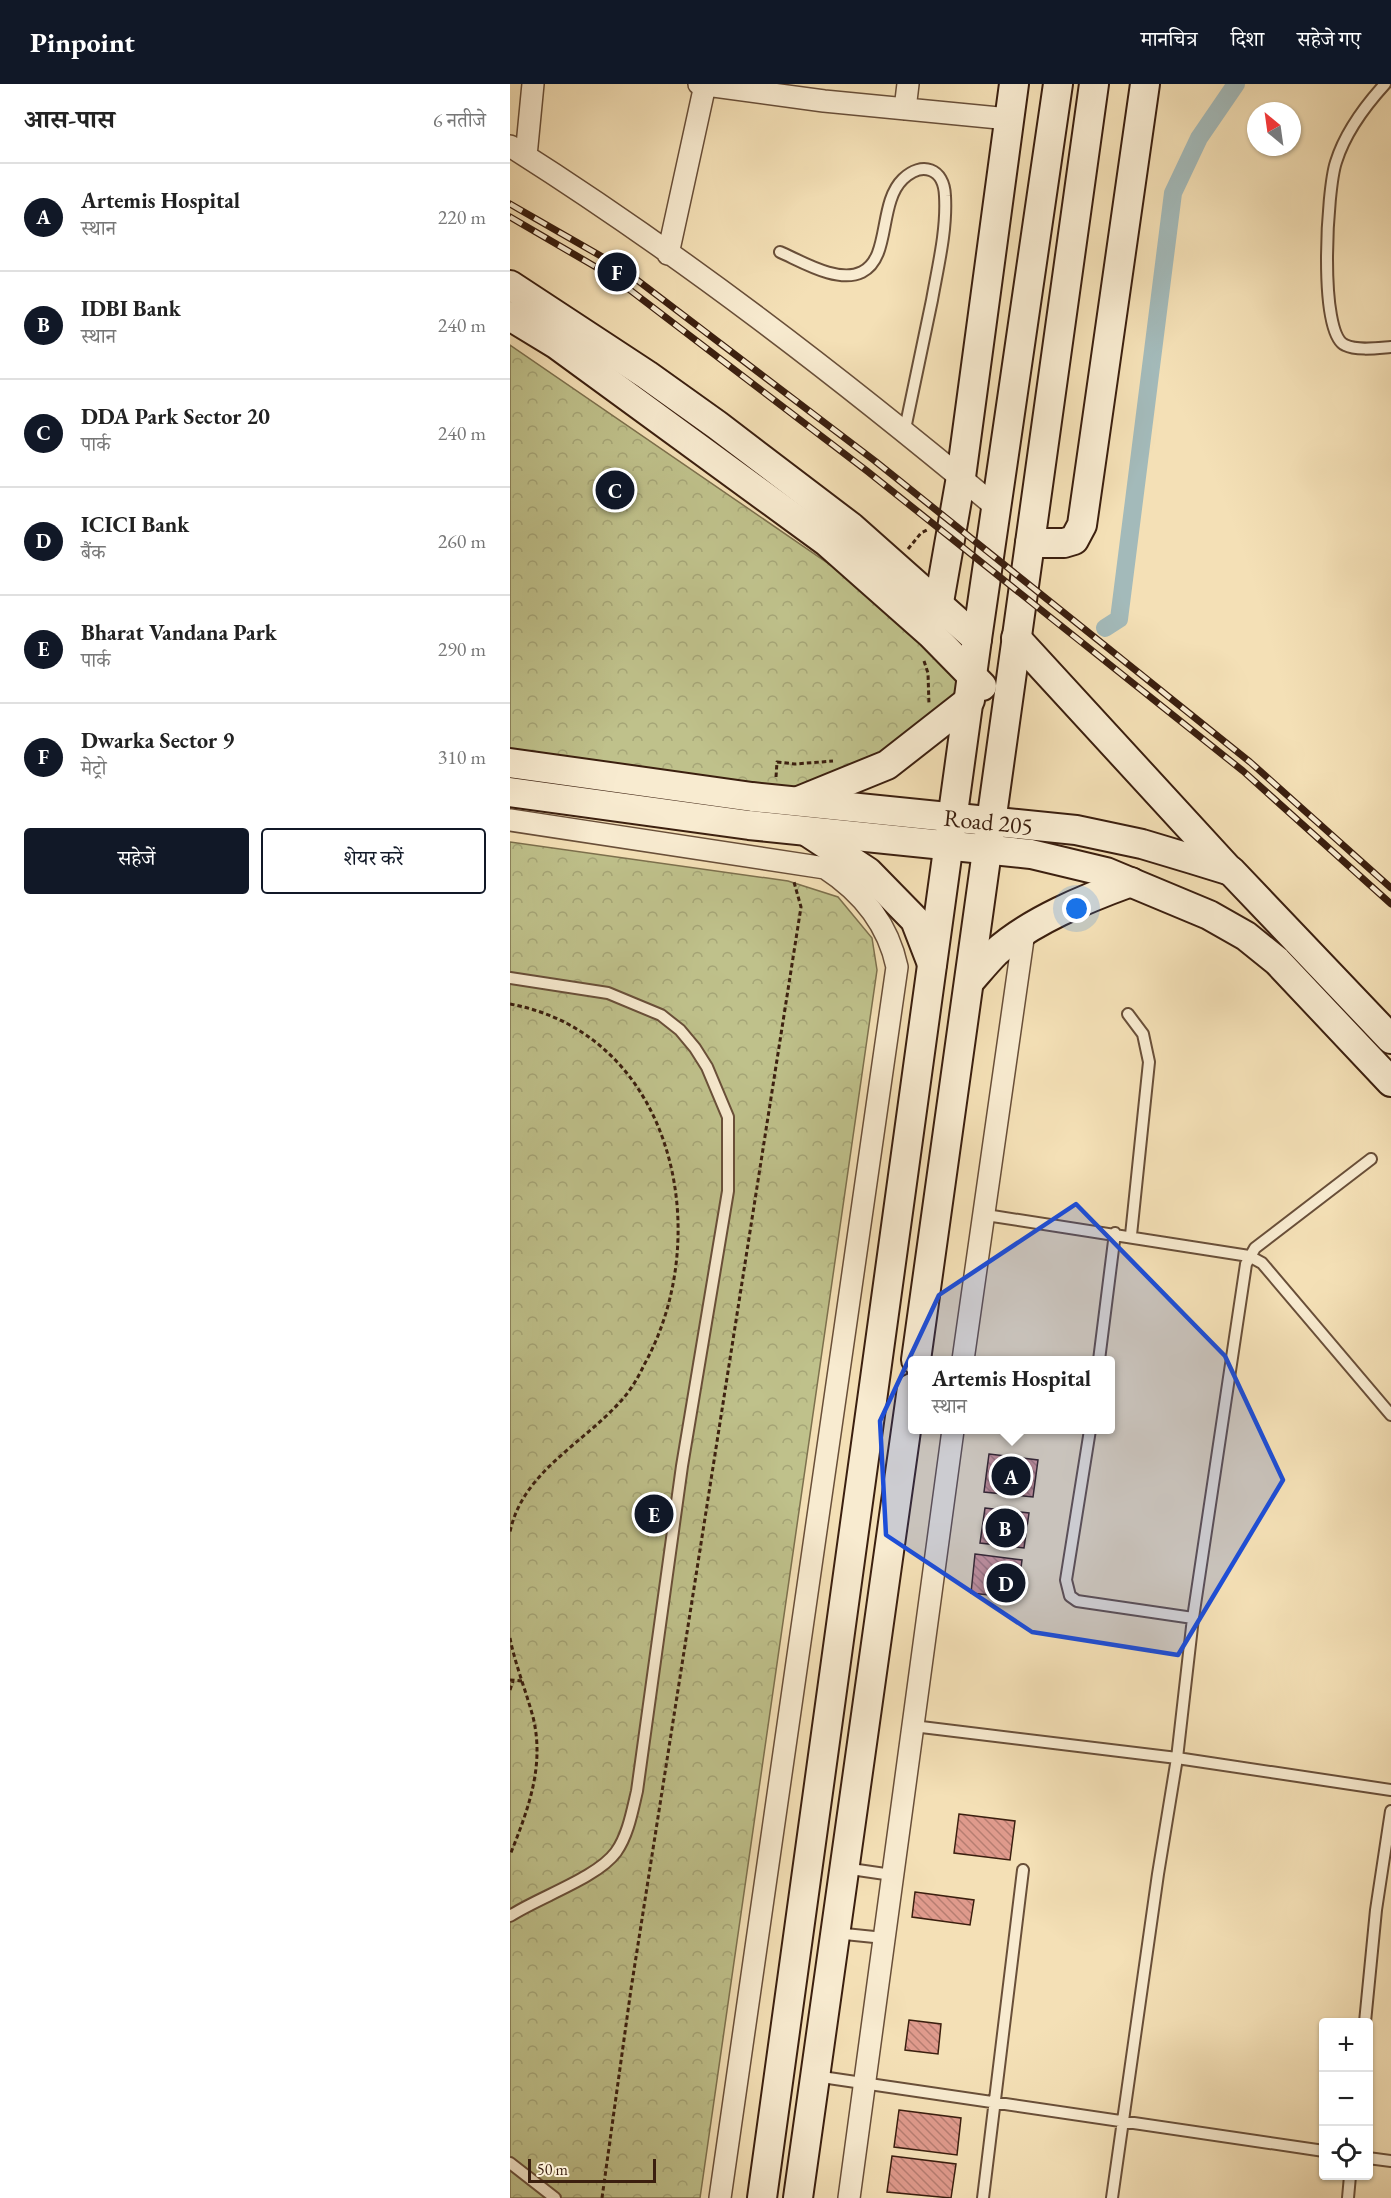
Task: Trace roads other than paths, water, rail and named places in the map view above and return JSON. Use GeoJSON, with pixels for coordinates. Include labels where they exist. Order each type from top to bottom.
{"type":"FeatureCollection","features":[{"type":"Feature","properties":{"kind":"street"},"geometry":{"type":"LineString","coordinates":[[533,84],[518,151],[580,190],[806,353],[905,429],[996,507]]}},
{"type":"Feature","properties":{"kind":"street"},"geometry":{"type":"LineString","coordinates":[[699,84],[1009,119]]}},
{"type":"Feature","properties":{"kind":"street"},"geometry":{"type":"LineString","coordinates":[[905,109],[908,84]]}},
{"type":"Feature","properties":{"kind":"street"},"geometry":{"type":"LineString","coordinates":[[926,643],[939,606],[961,477],[1014,84]]}},
{"type":"Feature","properties":{"kind":"street"},"geometry":{"type":"LineString","coordinates":[[762,2198],[972,689],[977,639],[1058,84]]}},
{"type":"Feature","properties":{"kind":"street"},"geometry":{"type":"LineString","coordinates":[[917,1356],[1094,84]]}},
{"type":"Feature","properties":{"kind":"street"},"geometry":{"type":"LineString","coordinates":[[1030,543],[1064,543],[1074,540],[1082,525],[1145,84]]}},
{"type":"Feature","properties":{"kind":"street"},"geometry":{"type":"LineString","coordinates":[[668,254],[705,85]]}},
{"type":"Feature","properties":{"kind":"street"},"geometry":{"type":"LineString","coordinates":[[510,285],[648,375],[717,425],[851,527],[977,639]]}},
{"type":"Feature","properties":{"kind":"street"},"geometry":{"type":"LineString","coordinates":[[510,316],[556,344],[827,542],[972,689],[1008,710]]}},
{"type":"Feature","properties":{"kind":"street"},"geometry":{"type":"LineString","coordinates":[[1016,638],[1231,871]]}},
{"type":"Feature","properties":{"kind":"street"},"geometry":{"type":"LineString","coordinates":[[785,801],[887,765],[972,689]]}},
{"type":"Feature","properties":{"kind":"street","name":"Road 205"},"geometry":{"type":"LineString","coordinates":[[510,763],[785,801],[1076,830],[1142,844],[1231,871],[1391,1039]]}},
{"type":"Feature","properties":{"kind":"street","name":"Road 205"},"geometry":{"type":"LineString","coordinates":[[510,792],[808,831],[1030,854],[1106,872],[1209,915],[1246,936],[1277,961],[1391,1082]]}},
{"type":"Feature","properties":{"kind":"street"},"geometry":{"type":"LineString","coordinates":[[510,820],[778,859],[825,868],[845,881],[878,917],[892,943],[897,967],[720,2198]]}},
{"type":"Feature","properties":{"kind":"street"},"geometry":{"type":"LineString","coordinates":[[808,831],[867,872],[915,920],[933,966]]}},
{"type":"Feature","properties":{"kind":"street"},"geometry":{"type":"LineString","coordinates":[[970,981],[996,953],[1024,933],[1092,897],[1131,882]]}},
{"type":"Feature","properties":{"kind":"street"},"geometry":{"type":"LineString","coordinates":[[964,1356],[986,1215],[1024,933]]}},
{"type":"Feature","properties":{"kind":"street"},"geometry":{"type":"LineString","coordinates":[[798,2198],[908,1416]]}},
{"type":"Feature","properties":{"kind":"street"},"geometry":{"type":"LineString","coordinates":[[849,2198],[952,1434]]}},
{"type":"Feature","properties":{"kind":"lane"},"geometry":{"type":"LineString","coordinates":[[1385,84],[1368,103],[1336,160],[1328,207],[1328,262],[1334,334],[1339,340],[1354,347],[1391,347]]}},
{"type":"Feature","properties":{"kind":"lane"},"geometry":{"type":"LineString","coordinates":[[780,252],[829,272],[860,273],[871,266],[878,250],[888,202],[897,185],[910,172],[922,167],[932,170],[940,178],[946,194],[944,230],[905,429]]}},
{"type":"Feature","properties":{"kind":"lane"},"geometry":{"type":"LineString","coordinates":[[510,978],[608,993],[661,1016],[680,1030],[707,1067],[728,1117],[730,1138],[728,1191],[682,1466],[637,1791],[627,1831],[616,1852],[598,1870],[534,1901],[510,1916]]}},
{"type":"Feature","properties":{"kind":"lane"},"geometry":{"type":"LineString","coordinates":[[1128,1014],[1143,1034],[1149,1062],[1131,1236]]}},
{"type":"Feature","properties":{"kind":"lane"},"geometry":{"type":"LineString","coordinates":[[1112,2198],[1177,1758],[1193,1618],[1249,1256],[1371,1159]]}},
{"type":"Feature","properties":{"kind":"lane"},"geometry":{"type":"LineString","coordinates":[[986,1215],[1115,1233],[1249,1256],[1262,1263],[1391,1415]]}},
{"type":"Feature","properties":{"kind":"lane"},"geometry":{"type":"LineString","coordinates":[[1100,1356],[1115,1233]]}},
{"type":"Feature","properties":{"kind":"lane"},"geometry":{"type":"LineString","coordinates":[[1089,1434],[1066,1580],[1070,1596],[1077,1601],[1193,1618]]}},
{"type":"Feature","properties":{"kind":"lane"},"geometry":{"type":"LineString","coordinates":[[913,1726],[1177,1758],[1391,1790]]}},
{"type":"Feature","properties":{"kind":"lane"},"geometry":{"type":"LineString","coordinates":[[1365,2018],[1376,1910],[1391,1811]]}},
{"type":"Feature","properties":{"kind":"lane"},"geometry":{"type":"LineString","coordinates":[[844,1868],[892,1875]]}},
{"type":"Feature","properties":{"kind":"lane"},"geometry":{"type":"LineString","coordinates":[[983,2198],[1023,1870]]}},
{"type":"Feature","properties":{"kind":"lane"},"geometry":{"type":"LineString","coordinates":[[835,1933],[884,1938]]}},
{"type":"Feature","properties":{"kind":"lane"},"geometry":{"type":"LineString","coordinates":[[815,2076],[1319,2150]]}},
{"type":"Feature","properties":{"kind":"lane"},"geometry":{"type":"LineString","coordinates":[[1373,2159],[1391,2161]]}},
{"type":"Feature","properties":{"kind":"lane"},"geometry":{"type":"LineString","coordinates":[[510,2163],[555,2198]]}},
{"type":"Feature","properties":{"kind":"lane"},"geometry":{"type":"LineString","coordinates":[[1348,2198],[1350,2180]]}},
{"type":"Feature","properties":{"kind":"waterway"},"geometry":{"type":"LineString","coordinates":[[1105,628],[1119,619],[1173,193],[1199,138],[1236,84]]}},
{"type":"Feature","properties":{"kind":"railway"},"geometry":{"type":"LineString","coordinates":[[510,204],[620,267],[875,461],[1250,762],[1391,888]]}},
{"type":"Feature","properties":{"kind":"railway"},"geometry":{"type":"LineString","coordinates":[[510,217],[613,277],[867,471],[1243,771],[1391,904]]}},
{"type":"Feature","properties":{"kind":"place","name":"Dwarka Sector 9"},"geometry":{"type":"Point","coordinates":[617,272]}},
{"type":"Feature","properties":{"kind":"place","name":"DDA Park Sector 20"},"geometry":{"type":"Point","coordinates":[615,490]}},
{"type":"Feature","properties":{"kind":"place","name":"Artemis Hospital"},"geometry":{"type":"Point","coordinates":[1011,1476]}},
{"type":"Feature","properties":{"kind":"place","name":"Bharat Vandana Park"},"geometry":{"type":"Point","coordinates":[654,1514]}},
{"type":"Feature","properties":{"kind":"place","name":"IDBI Bank"},"geometry":{"type":"Point","coordinates":[1005,1528]}},
{"type":"Feature","properties":{"kind":"place","name":"ICICI Bank"},"geometry":{"type":"Point","coordinates":[1006,1583]}}]}
